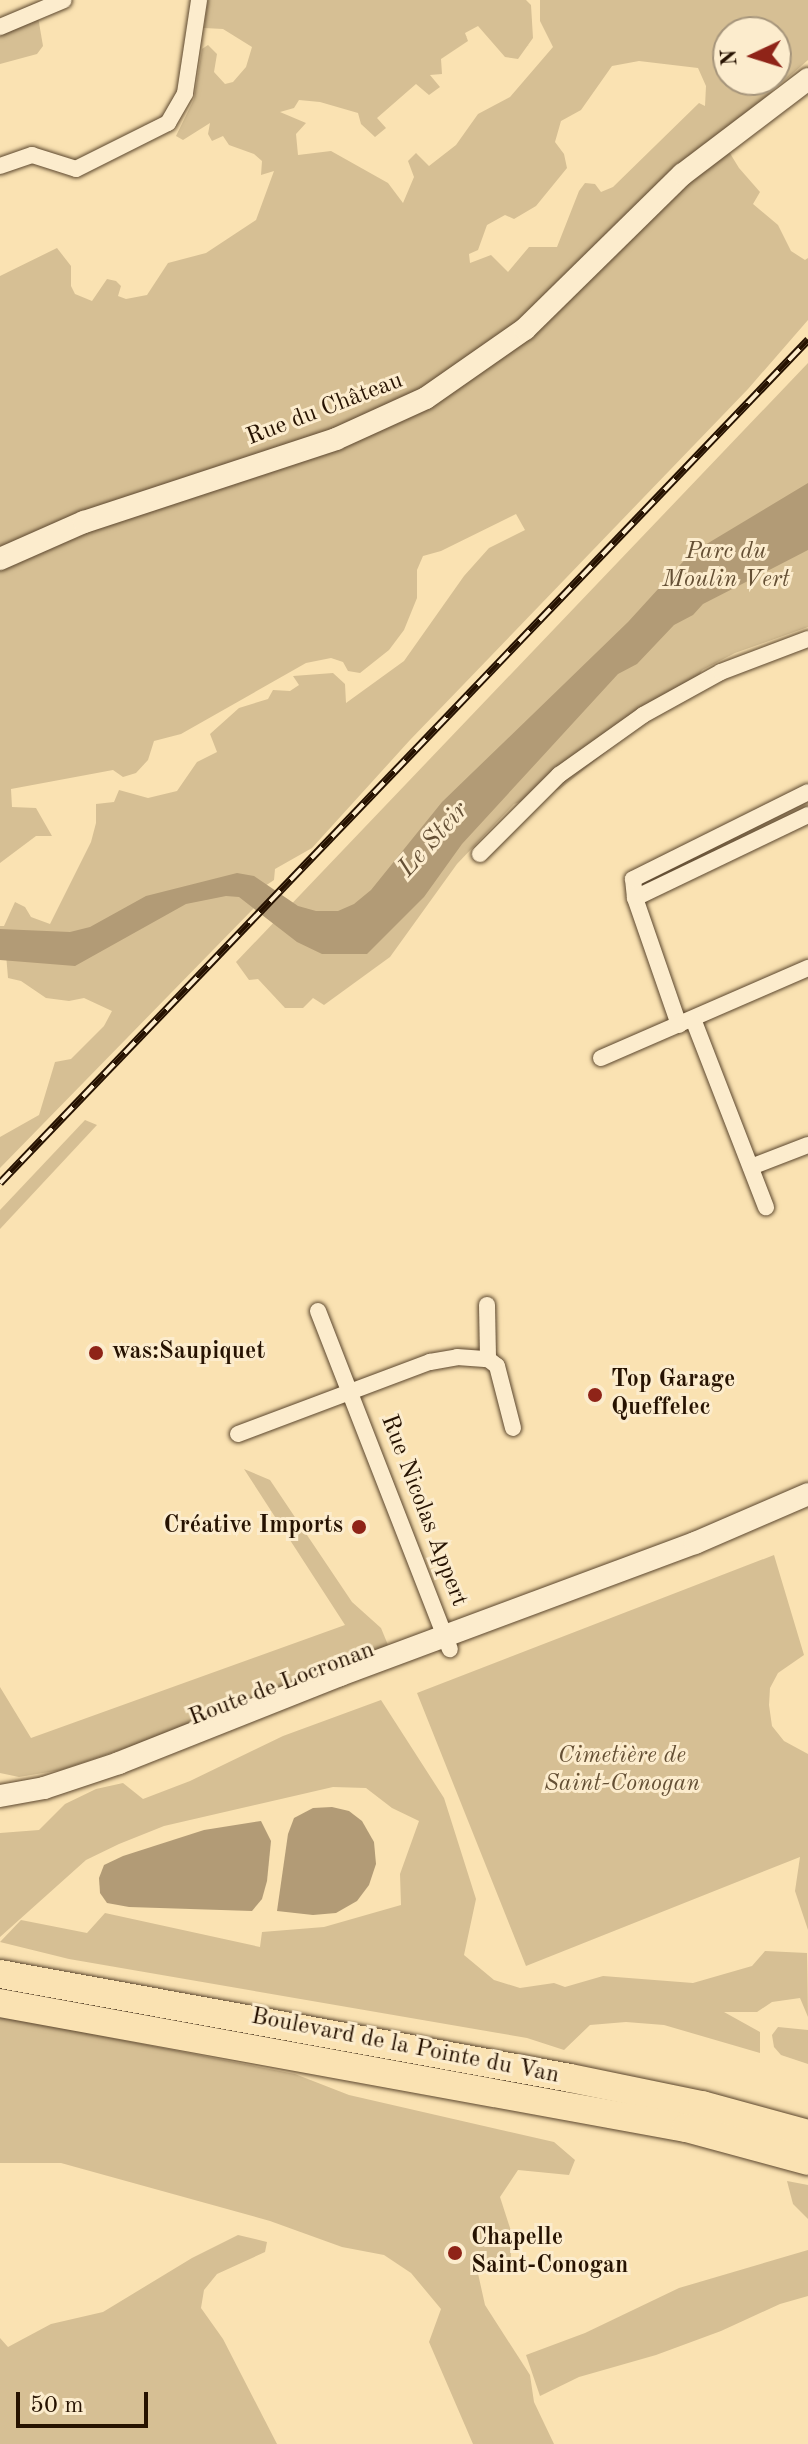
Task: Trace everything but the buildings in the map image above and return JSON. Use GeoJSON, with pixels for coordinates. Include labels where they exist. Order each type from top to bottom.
{"type":"FeatureCollection","features":[{"type":"Feature","properties":{"kind":"highway","name":"Boulevard de la Pointe du Van"},"geometry":{"type":"LineString","coordinates":[[0,1974],[570,2078],[702,2105],[808,2134]]}},
{"type":"Feature","properties":{"kind":"highway","name":"Boulevard de la Pointe du Van"},"geometry":{"type":"LineString","coordinates":[[0,2003],[686,2128],[808,2161]]}},
{"type":"Feature","properties":{"kind":"main road","name":"Rue du Château"},"geometry":{"type":"LineString","coordinates":[[0,559],[84,522],[336,439],[426,398],[525,329],[683,174],[808,79]]}},
{"type":"Feature","properties":{"kind":"main road","name":"Route de Locronan"},"geometry":{"type":"LineString","coordinates":[[0,1808],[36,1802],[129,1772],[448,1643],[542,1599],[575,1590],[808,1494]]}},
{"type":"Feature","properties":{"kind":"main road","name":"Route de Locronan"},"geometry":{"type":"LineString","coordinates":[[0,1796],[75,1779],[448,1643]]}},
{"type":"Feature","properties":{"kind":"street"},"geometry":{"type":"LineString","coordinates":[[0,27],[64,0]]}},
{"type":"Feature","properties":{"kind":"street"},"geometry":{"type":"LineString","coordinates":[[0,166],[32,155],[76,169],[168,123],[185,93],[199,0]]}},
{"type":"Feature","properties":{"kind":"street"},"geometry":{"type":"LineString","coordinates":[[480,854],[559,775],[643,715],[711,677],[808,639]]}},
{"type":"Feature","properties":{"kind":"street"},"geometry":{"type":"LineString","coordinates":[[766,1207],[635,898],[633,879],[808,792]]}},
{"type":"Feature","properties":{"kind":"street"},"geometry":{"type":"LineString","coordinates":[[635,898],[808,815]]}},
{"type":"Feature","properties":{"kind":"street"},"geometry":{"type":"LineString","coordinates":[[601,1058],[808,968]]}},
{"type":"Feature","properties":{"kind":"street"},"geometry":{"type":"LineString","coordinates":[[751,1167],[808,1145]]}},
{"type":"Feature","properties":{"kind":"street"},"geometry":{"type":"LineString","coordinates":[[487,1305],[488,1359]]}},
{"type":"Feature","properties":{"kind":"street","name":"Rue Nicolas Appert"},"geometry":{"type":"LineString","coordinates":[[318,1311],[448,1643]]}},
{"type":"Feature","properties":{"kind":"street"},"geometry":{"type":"LineString","coordinates":[[238,1434],[442,1358],[488,1359],[497,1366],[513,1428]]}},
{"type":"Feature","properties":{"kind":"green space"},"geometry":{"type":"Polygon","coordinates":[[[208,0],[526,0],[531,5],[533,38],[518,59],[505,57],[478,26],[465,33],[468,41],[441,59],[442,74],[430,75],[440,87],[429,95],[416,84],[377,118],[386,128],[375,137],[361,124],[358,113],[320,102],[299,100],[294,108],[280,112],[306,123],[296,134],[298,155],[331,151],[388,183],[403,203],[414,177],[408,161],[416,153],[429,166],[456,145],[478,114],[510,97],[553,47],[540,21],[540,0],[808,0],[808,60],[792,74],[792,16],[712,16],[712,96],[767,96],[720,137],[739,168],[760,192],[753,204],[778,225],[791,251],[805,260],[808,258],[808,320],[748,389],[410,740],[312,848],[275,869],[274,880],[259,890],[255,907],[0,1168],[0,1137],[39,1115],[55,1062],[71,1059],[104,1026],[112,1011],[84,998],[69,1001],[46,998],[21,981],[8,978],[6,954],[0,954],[0,926],[4,926],[15,902],[25,907],[31,917],[50,924],[91,842],[96,823],[96,804],[114,802],[119,790],[148,798],[177,791],[197,762],[217,752],[210,734],[239,708],[268,699],[273,690],[290,691],[299,685],[293,676],[333,673],[345,684],[346,703],[404,661],[464,576],[489,548],[525,530],[516,514],[441,551],[423,556],[417,570],[417,598],[404,630],[389,650],[360,673],[348,671],[343,662],[331,658],[306,663],[181,734],[154,741],[148,760],[136,773],[123,777],[113,770],[11,789],[12,807],[36,808],[52,836],[36,836],[0,863],[0,276],[57,248],[71,266],[71,286],[75,294],[92,301],[107,279],[121,286],[118,296],[126,299],[147,295],[168,263],[206,253],[256,220],[274,171],[261,175],[262,161],[254,154],[229,145],[223,136],[212,141],[208,134],[210,123],[183,140],[176,136],[194,99],[202,49],[208,45],[217,54],[214,72],[225,84],[233,82],[246,67],[252,47],[223,29],[204,28],[208,0]],[[639,61],[612,66],[581,110],[561,121],[555,142],[564,154],[567,168],[536,206],[514,219],[505,215],[487,225],[478,250],[469,254],[470,263],[491,255],[508,272],[529,247],[557,247],[585,183],[595,184],[601,192],[613,187],[699,103],[705,106],[706,86],[698,68],[639,61]]]}},
{"type":"Feature","properties":{"kind":"green space"},"geometry":{"type":"Polygon","coordinates":[[[37,11],[43,46],[37,54],[0,64],[0,27],[37,11]]]}},
{"type":"Feature","properties":{"kind":"green space","name":"Parc du Moulin Vert"},"geometry":{"type":"Polygon","coordinates":[[[808,363],[808,627],[735,653],[702,670],[690,695],[649,717],[560,789],[514,804],[457,864],[390,957],[324,1005],[313,998],[303,1008],[285,1008],[258,979],[249,980],[236,962],[808,363]]]}},
{"type":"Feature","properties":{"kind":"green space"},"geometry":{"type":"Polygon","coordinates":[[[85,1120],[97,1125],[0,1229],[0,1210],[85,1120]]]}},
{"type":"Feature","properties":{"kind":"green space"},"geometry":{"type":"Polygon","coordinates":[[[244,1469],[270,1480],[352,1602],[381,1628],[388,1645],[197,1724],[61,1770],[19,1777],[0,1773],[0,1687],[31,1738],[345,1625],[244,1469]]]}},
{"type":"Feature","properties":{"kind":"green space","name":"Cimetière de Saint-Conogan"},"geometry":{"type":"Polygon","coordinates":[[[774,1555],[804,1655],[778,1673],[770,1688],[769,1705],[772,1726],[784,1741],[808,1754],[808,1930],[795,1891],[800,1857],[526,1966],[417,1693],[774,1555]]]}},
{"type":"Feature","properties":{"kind":"green space"},"geometry":{"type":"Polygon","coordinates":[[[381,1700],[444,1798],[476,1899],[464,1955],[494,1980],[520,1988],[554,1983],[565,1987],[603,1976],[693,1983],[752,1966],[765,1951],[807,1953],[808,2017],[800,1998],[772,2002],[757,2012],[724,2012],[760,2032],[760,2053],[664,2025],[626,2022],[590,2025],[564,2050],[527,2038],[69,1959],[0,1942],[21,1920],[87,1933],[105,1913],[260,1947],[262,1932],[324,1927],[401,1905],[400,1874],[419,1821],[392,1808],[366,1788],[333,1787],[164,1826],[119,1844],[86,1860],[0,1937],[0,1833],[39,1830],[65,1804],[96,1789],[123,1783],[143,1799],[190,1781],[283,1736],[381,1700]]]}},
{"type":"Feature","properties":{"kind":"green space"},"geometry":{"type":"Polygon","coordinates":[[[0,2016],[295,2074],[349,2095],[554,2142],[575,2160],[569,2175],[518,2170],[500,2197],[511,2231],[511,2260],[477,2269],[485,2305],[530,2375],[534,2402],[554,2444],[473,2444],[429,2342],[441,2309],[411,2273],[384,2255],[342,2247],[270,2221],[61,2163],[0,2163],[0,2016]]]}},
{"type":"Feature","properties":{"kind":"green space"},"geometry":{"type":"Polygon","coordinates":[[[778,2027],[808,2030],[808,2064],[781,2055],[774,2047],[772,2035],[778,2027]]]}},
{"type":"Feature","properties":{"kind":"green space"},"geometry":{"type":"Polygon","coordinates":[[[787,2181],[808,2185],[808,2219],[793,2204],[787,2181]]]}},
{"type":"Feature","properties":{"kind":"green space"},"geometry":{"type":"Polygon","coordinates":[[[238,2235],[267,2242],[265,2252],[217,2274],[204,2290],[201,2308],[223,2339],[277,2444],[0,2444],[0,2338],[8,2347],[51,2324],[103,2312],[192,2258],[238,2235]]]}},
{"type":"Feature","properties":{"kind":"green space"},"geometry":{"type":"Polygon","coordinates":[[[808,2250],[808,2296],[780,2304],[721,2331],[656,2355],[579,2377],[540,2396],[526,2355],[585,2333],[679,2288],[808,2250]]]}},
{"type":"Feature","properties":{"kind":"water","name":"Le Steir"},"geometry":{"type":"Polygon","coordinates":[[[808,483],[808,550],[703,604],[693,615],[674,625],[637,664],[618,674],[462,844],[424,897],[367,954],[322,954],[297,942],[239,897],[226,896],[186,904],[75,966],[0,960],[0,929],[70,932],[90,927],[146,896],[237,873],[254,876],[298,906],[316,911],[338,911],[354,904],[371,890],[442,802],[628,622],[690,554],[808,483]]]}},
{"type":"Feature","properties":{"kind":"water"},"geometry":{"type":"Polygon","coordinates":[[[332,1807],[349,1811],[362,1821],[374,1842],[376,1864],[369,1885],[357,1901],[336,1913],[313,1915],[277,1911],[288,1834],[294,1818],[313,1808],[332,1807]]]}},
{"type":"Feature","properties":{"kind":"water"},"geometry":{"type":"Polygon","coordinates":[[[261,1821],[271,1841],[267,1881],[262,1899],[252,1911],[129,1907],[107,1903],[100,1893],[99,1878],[104,1865],[123,1856],[204,1830],[261,1821]]]}},
{"type":"Feature","properties":{"kind":"railway"},"geometry":{"type":"LineString","coordinates":[[0,1183],[808,340]]}},
{"type":"Feature","properties":{"kind":"place","name":"was:Saupiquet"},"geometry":{"type":"Point","coordinates":[96,1353]}},
{"type":"Feature","properties":{"kind":"place","name":"Top Garage Queffelec"},"geometry":{"type":"Point","coordinates":[595,1395]}},
{"type":"Feature","properties":{"kind":"place","name":"Créative Imports"},"geometry":{"type":"Point","coordinates":[359,1527]}},
{"type":"Feature","properties":{"kind":"place","name":"Chapelle Saint-Conogan"},"geometry":{"type":"Point","coordinates":[455,2253]}}]}
